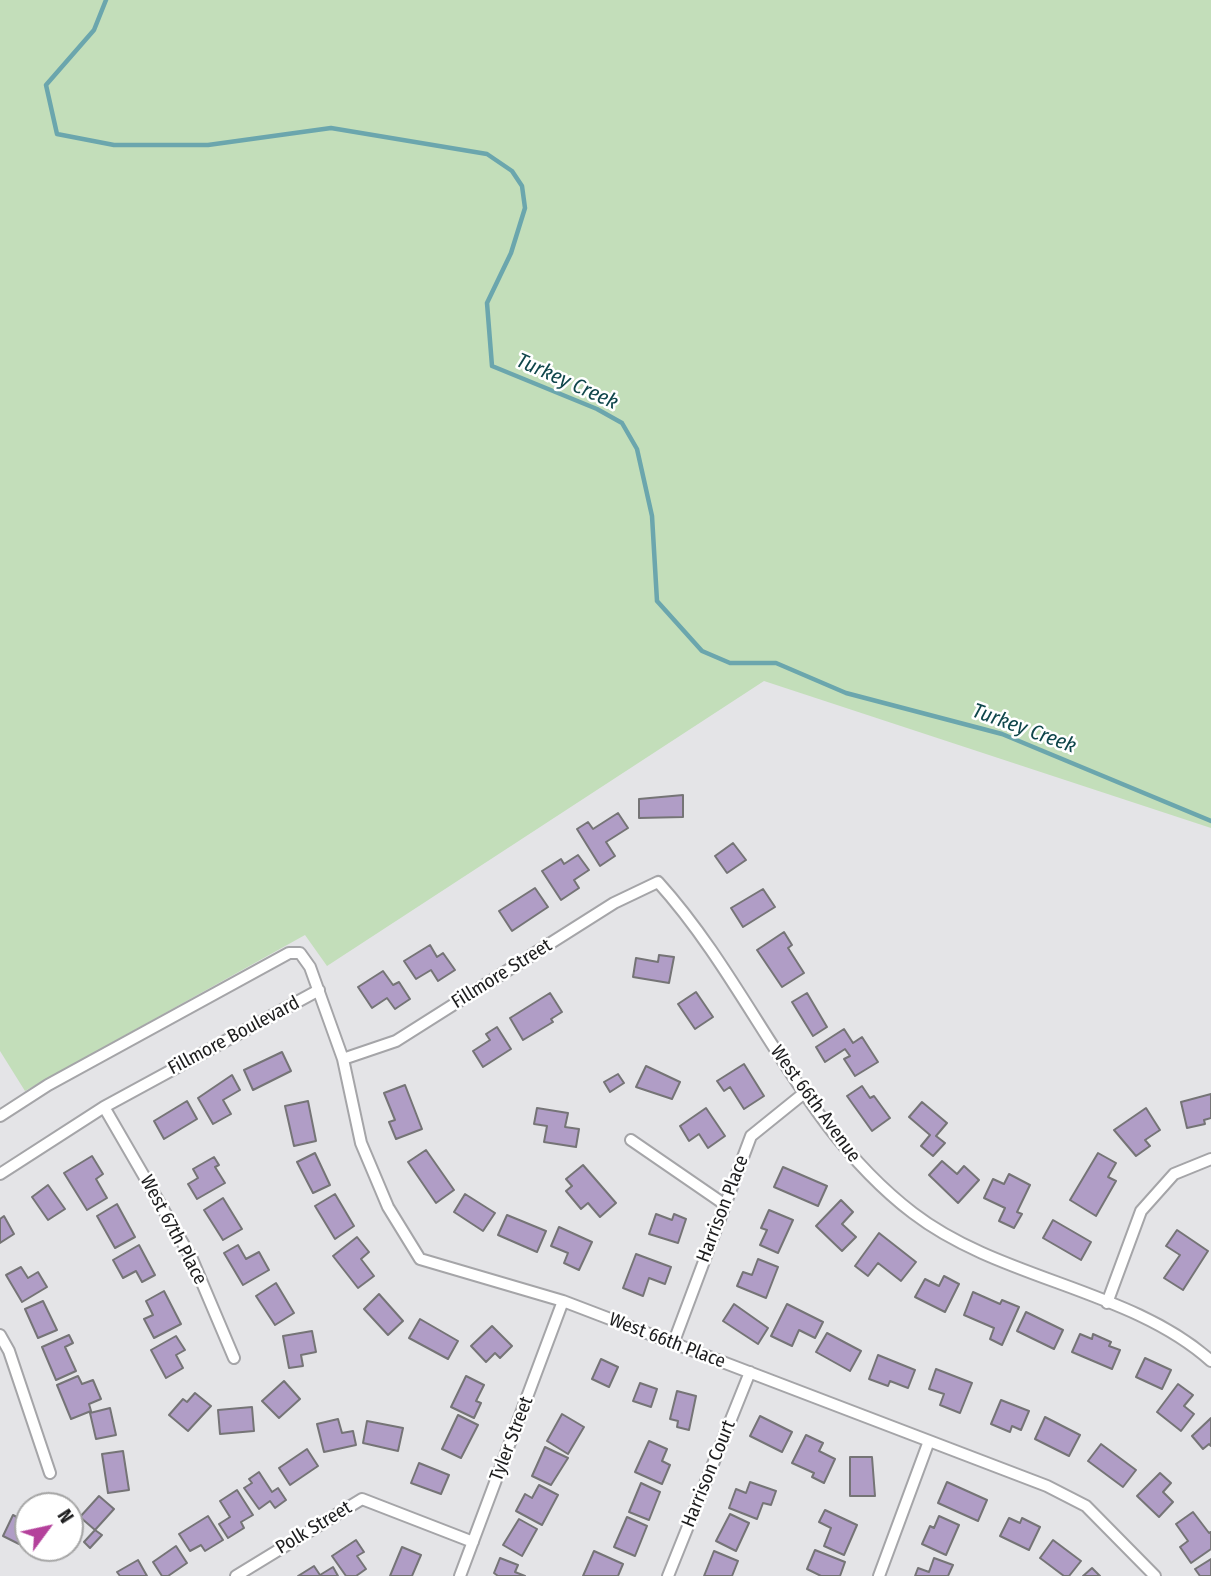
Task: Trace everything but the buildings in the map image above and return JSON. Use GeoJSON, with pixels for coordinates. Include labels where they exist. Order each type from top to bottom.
{"type":"FeatureCollection","features":[{"type":"Feature","properties":{"kind":"street","name":"Fillmore Street"},"geometry":{"type":"LineString","coordinates":[[343,1059],[396,1041],[614,903],[658,882]]}},
{"type":"Feature","properties":{"kind":"street","name":"West 66th Avenue"},"geometry":{"type":"LineString","coordinates":[[658,882],[687,914],[803,1094],[842,1145],[877,1184],[954,1241],[1107,1303],[1195,1346],[1211,1361]]}},
{"type":"Feature","properties":{"kind":"street","name":"Fillmore Boulevard"},"geometry":{"type":"LineString","coordinates":[[0,1116],[48,1085],[289,953],[300,953],[310,967],[319,990],[104,1107],[0,1174]]}},
{"type":"Feature","properties":{"kind":"street","name":"West 66th Place"},"geometry":{"type":"LineString","coordinates":[[319,990],[343,1059],[361,1143],[388,1207],[420,1259],[563,1301],[1047,1486],[1086,1506],[1155,1576]]}},
{"type":"Feature","properties":{"kind":"street","name":"Harrison Place"},"geometry":{"type":"LineString","coordinates":[[673,1344],[723,1204],[751,1136],[803,1094]]}},
{"type":"Feature","properties":{"kind":"street","name":"West 67th Place"},"geometry":{"type":"LineString","coordinates":[[104,1107],[192,1259],[234,1358]]}},
{"type":"Feature","properties":{"kind":"street"},"geometry":{"type":"LineString","coordinates":[[631,1140],[723,1204]]}},
{"type":"Feature","properties":{"kind":"street"},"geometry":{"type":"LineString","coordinates":[[1107,1303],[1141,1211],[1174,1174],[1211,1159]]}},
{"type":"Feature","properties":{"kind":"street","name":"Tyler Street"},"geometry":{"type":"LineString","coordinates":[[460,1576],[563,1301]]}},
{"type":"Feature","properties":{"kind":"street"},"geometry":{"type":"LineString","coordinates":[[0,1335],[9,1351],[50,1473]]}},
{"type":"Feature","properties":{"kind":"street","name":"Harrison Court"},"geometry":{"type":"LineString","coordinates":[[668,1576],[750,1372]]}},
{"type":"Feature","properties":{"kind":"street"},"geometry":{"type":"LineString","coordinates":[[880,1576],[929,1441]]}},
{"type":"Feature","properties":{"kind":"street","name":"Polk Street"},"geometry":{"type":"LineString","coordinates":[[236,1576],[362,1499],[473,1542]]}},
{"type":"Feature","properties":{"kind":"green space"},"geometry":{"type":"Polygon","coordinates":[[[0,0],[1211,0],[1211,828],[764,681],[327,966],[305,935],[25,1091],[0,1051],[0,0]]]}},
{"type":"Feature","properties":{"kind":"waterway","name":"Turkey Creek"},"geometry":{"type":"LineString","coordinates":[[106,0],[94,30],[46,85],[57,134],[114,145],[208,145],[331,128],[487,154],[512,171],[522,186],[525,208],[511,253],[487,303],[492,366],[597,409],[622,423],[637,449],[652,516],[657,601],[702,651],[730,663],[776,663],[846,693],[1002,734],[1211,821]]}}]}
